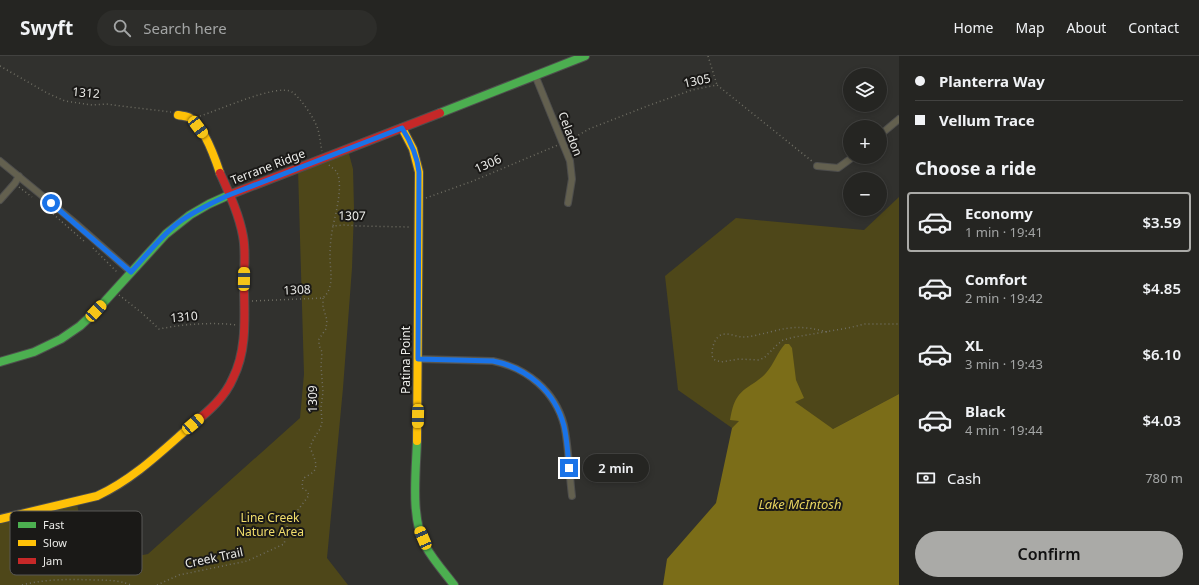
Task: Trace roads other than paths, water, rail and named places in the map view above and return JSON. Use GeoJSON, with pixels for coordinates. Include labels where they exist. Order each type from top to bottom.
{"type":"FeatureCollection","features":[{"type":"Feature","properties":{"kind":"street","name":"Terrane Ridge"},"geometry":{"type":"LineString","coordinates":[[0,362],[34,352],[62,339],[80,326],[114,291],[128,271],[166,234],[177,224],[203,208],[229,195],[325,159],[585,56]]}},
{"type":"Feature","properties":{"kind":"street","name":"Celadon"},"geometry":{"type":"LineString","coordinates":[[535,75],[570,161],[572,179],[568,203]]}},
{"type":"Feature","properties":{"kind":"street"},"geometry":{"type":"LineString","coordinates":[[34,511],[97,496],[112,490],[125,482],[204,414],[227,390],[233,380],[241,360],[244,326],[245,251],[238,216],[204,135],[191,118],[178,115]]}},
{"type":"Feature","properties":{"kind":"street"},"geometry":{"type":"LineString","coordinates":[[887,129],[899,119]]}},
{"type":"Feature","properties":{"kind":"street","name":"Patina Point"},"geometry":{"type":"LineString","coordinates":[[402,128],[411,142],[417,159],[419,200],[416,509],[419,530],[426,547],[454,585]]}},
{"type":"Feature","properties":{"kind":"street"},"geometry":{"type":"LineString","coordinates":[[0,161],[73,222],[128,271]]}},
{"type":"Feature","properties":{"kind":"street"},"geometry":{"type":"LineString","coordinates":[[817,166],[838,168],[843,164]]}},
{"type":"Feature","properties":{"kind":"street"},"geometry":{"type":"LineString","coordinates":[[0,200],[15,183],[19,176]]}},
{"type":"Feature","properties":{"kind":"street"},"geometry":{"type":"LineString","coordinates":[[418,359],[493,361],[504,363],[518,369],[537,382],[547,392],[556,405],[564,426],[572,496]]}},
{"type":"Feature","properties":{"kind":"street"},"geometry":{"type":"LineString","coordinates":[[0,519],[10,517]]}},
{"type":"Feature","properties":{"kind":"water","name":"Lake McIntosh"},"geometry":{"type":"Polygon","coordinates":[[[785,344],[789,344],[792,348],[796,380],[804,398],[795,402],[833,429],[899,394],[899,585],[663,585],[667,559],[716,503],[732,428],[739,421],[730,420],[737,398],[743,391],[765,374],[785,344]]]}},
{"type":"Feature","properties":{"kind":"park label","name":"Line Creek Nature Area"},"geometry":{"type":"Point","coordinates":[270,525]}}]}
